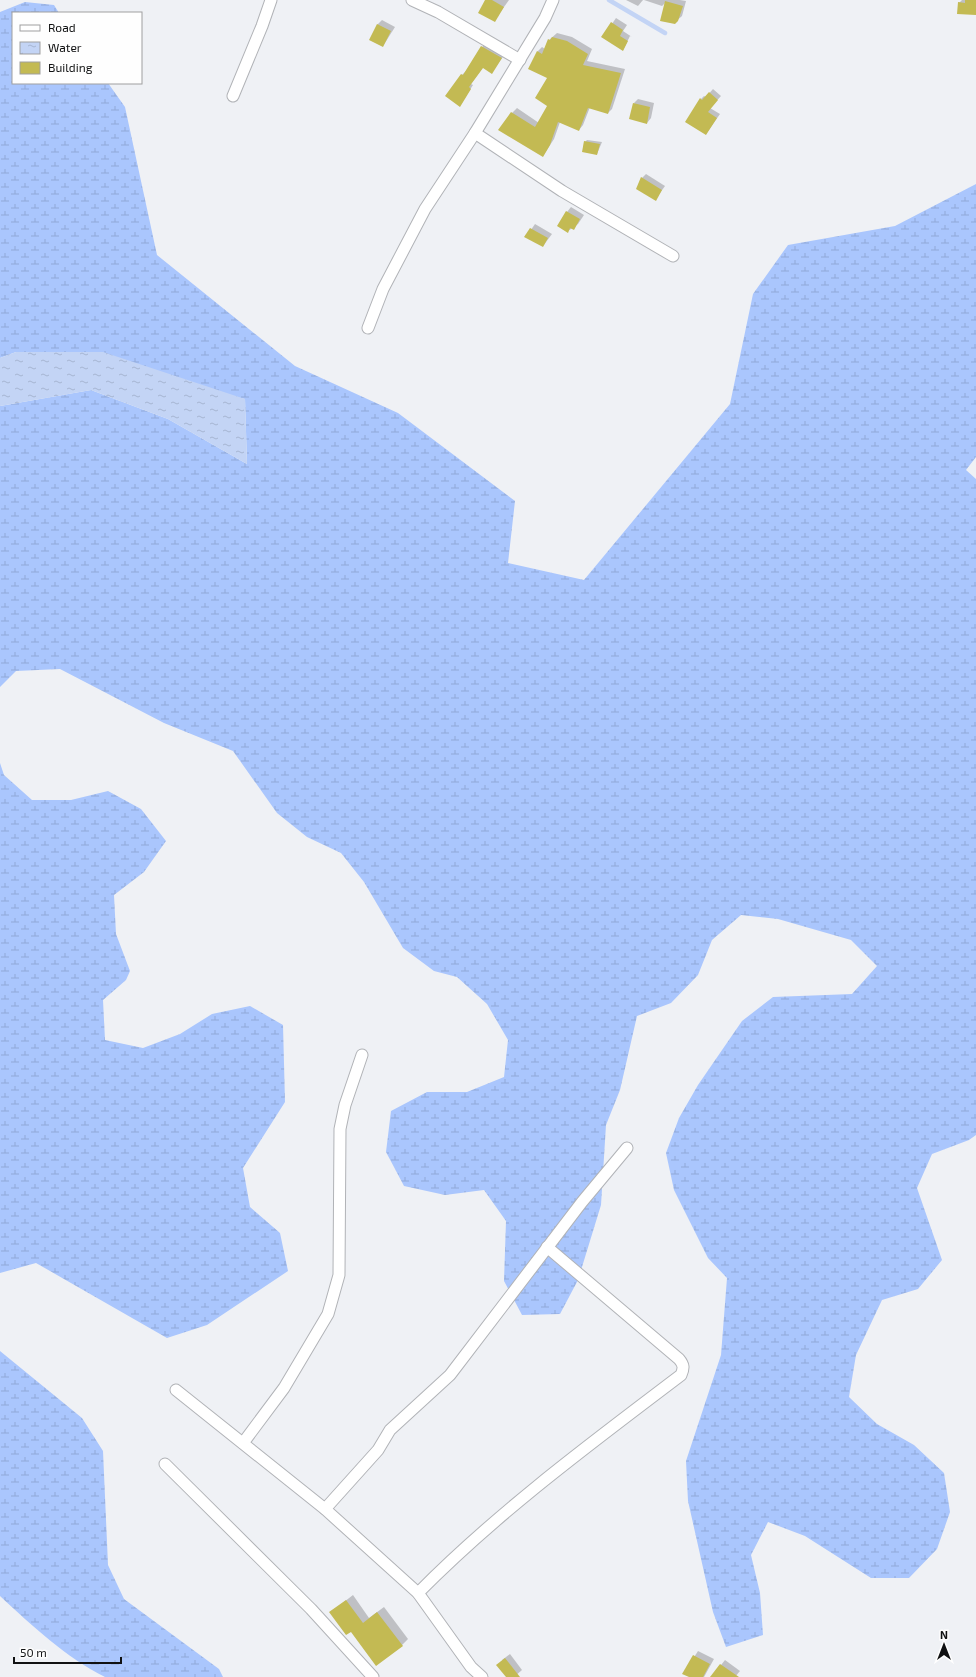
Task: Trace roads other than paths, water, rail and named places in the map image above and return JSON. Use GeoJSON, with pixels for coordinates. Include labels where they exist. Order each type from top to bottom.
{"type":"FeatureCollection","features":[{"type":"Feature","properties":{"kind":"street"},"geometry":{"type":"LineString","coordinates":[[233,96],[262,26],[271,0]]}},
{"type":"Feature","properties":{"kind":"street"},"geometry":{"type":"LineString","coordinates":[[412,0],[438,12],[520,60]]}},
{"type":"Feature","properties":{"kind":"street"},"geometry":{"type":"LineString","coordinates":[[368,328],[383,289],[425,209],[475,133],[520,60],[545,18],[553,0]]}},
{"type":"Feature","properties":{"kind":"street"},"geometry":{"type":"LineString","coordinates":[[475,133],[562,191],[673,256]]}},
{"type":"Feature","properties":{"kind":"street"},"geometry":{"type":"LineString","coordinates":[[243,1443],[284,1388],[328,1314],[339,1275],[340,1129],[345,1105],[362,1055]]}},
{"type":"Feature","properties":{"kind":"street"},"geometry":{"type":"LineString","coordinates":[[325,1509],[378,1450],[390,1430],[450,1375],[547,1247],[627,1148]]}},
{"type":"Feature","properties":{"kind":"street"},"geometry":{"type":"LineString","coordinates":[[418,1593],[478,1534],[613,1426],[681,1375],[684,1370],[680,1359],[547,1247]]}},
{"type":"Feature","properties":{"kind":"street"},"geometry":{"type":"LineString","coordinates":[[176,1390],[325,1509],[418,1593],[470,1672],[482,1677]]}},
{"type":"Feature","properties":{"kind":"street"},"geometry":{"type":"LineString","coordinates":[[165,1464],[311,1609],[373,1677]]}},
{"type":"Feature","properties":{"kind":"water"},"geometry":{"type":"Polygon","coordinates":[[[16,352],[103,352],[245,399],[247,464],[168,419],[91,390],[0,406],[0,358],[16,352]]]}},
{"type":"Feature","properties":{"kind":"waterway"},"geometry":{"type":"LineString","coordinates":[[609,0],[665,33]]}}]}
